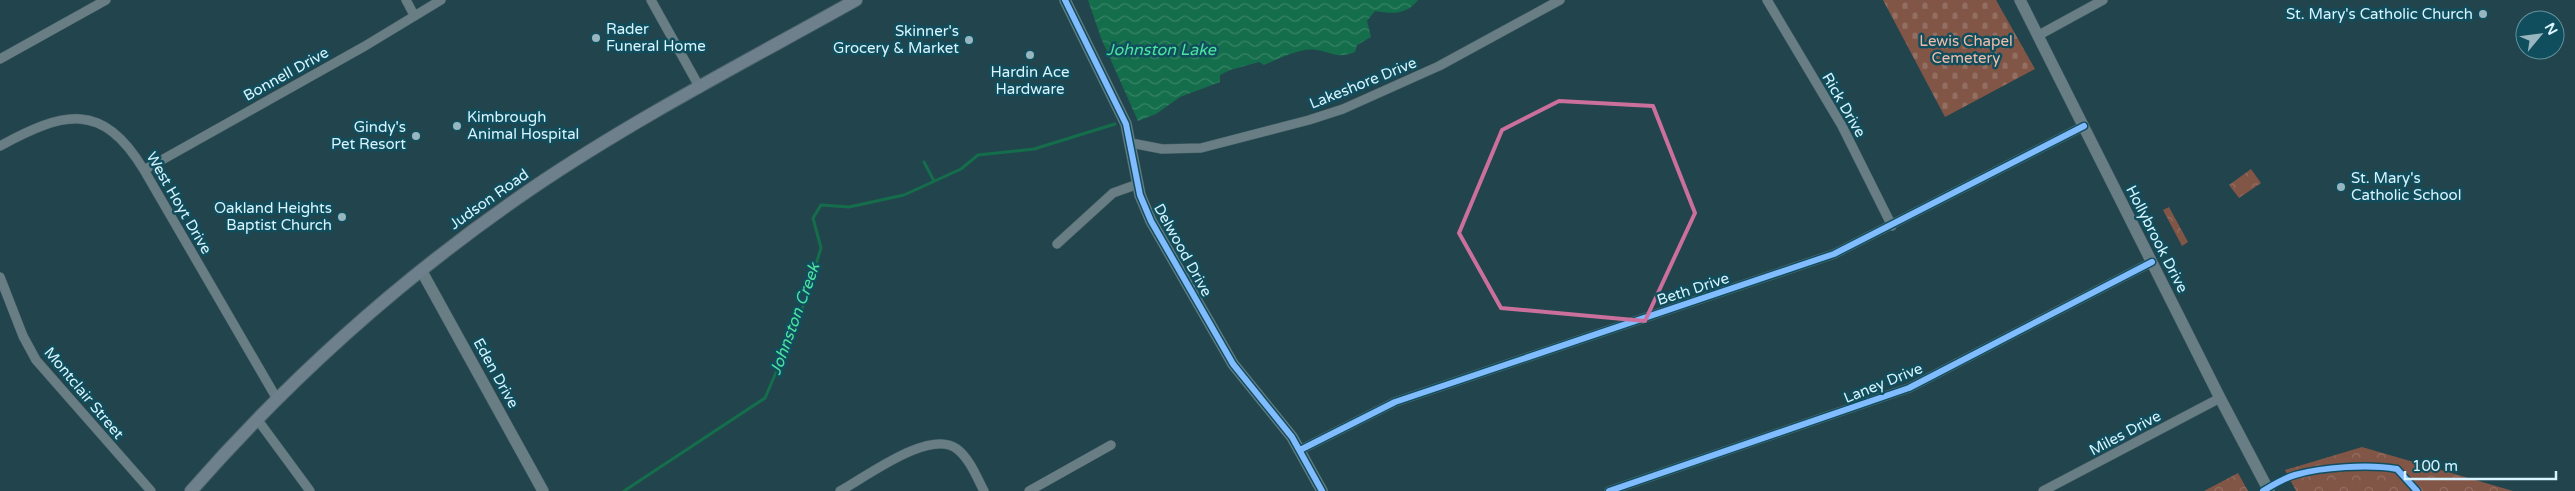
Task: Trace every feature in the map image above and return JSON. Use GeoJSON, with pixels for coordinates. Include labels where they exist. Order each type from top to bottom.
{"type":"FeatureCollection","features":[{"type":"Feature","properties":{"kind":"main road","name":"Judson Road"},"geometry":{"type":"LineString","coordinates":[[191,491],[277,398],[348,332],[421,270],[530,190],[607,142],[856,0]]}},
{"type":"Feature","properties":{"kind":"street"},"geometry":{"type":"LineString","coordinates":[[0,59],[106,0]]}},
{"type":"Feature","properties":{"kind":"street"},"geometry":{"type":"LineString","coordinates":[[406,0],[414,15]]}},
{"type":"Feature","properties":{"kind":"street","name":"Bonnell Drive"},"geometry":{"type":"LineString","coordinates":[[144,170],[365,46],[441,0]]}},
{"type":"Feature","properties":{"kind":"street"},"geometry":{"type":"LineString","coordinates":[[651,0],[700,88]]}},
{"type":"Feature","properties":{"kind":"street","name":"Delwood Drive"},"geometry":{"type":"LineString","coordinates":[[1065,0],[1126,124],[1138,184],[1151,221],[1221,345],[1243,378],[1283,425],[1300,450],[1322,491]]}},
{"type":"Feature","properties":{"kind":"street","name":"Lakeshore Drive"},"geometry":{"type":"LineString","coordinates":[[1131,143],[1162,148],[1201,148],[1334,112],[1379,95],[1439,66],[1560,0]]}},
{"type":"Feature","properties":{"kind":"street","name":"Rick Drive"},"geometry":{"type":"LineString","coordinates":[[1767,0],[1842,126],[1892,226]]}},
{"type":"Feature","properties":{"kind":"street","name":"Hollybrook Drive"},"geometry":{"type":"LineString","coordinates":[[2020,0],[2220,398],[2269,491]]}},
{"type":"Feature","properties":{"kind":"street"},"geometry":{"type":"LineString","coordinates":[[2039,35],[2103,0]]}},
{"type":"Feature","properties":{"kind":"street","name":"West Hoyt Drive"},"geometry":{"type":"LineString","coordinates":[[0,146],[50,122],[74,119],[89,120],[103,125],[121,137],[131,148],[277,398]]}},
{"type":"Feature","properties":{"kind":"street","name":"Beth Drive"},"geometry":{"type":"LineString","coordinates":[[1300,450],[1395,402],[1822,259],[1892,226],[2084,126]]}},
{"type":"Feature","properties":{"kind":"street"},"geometry":{"type":"LineString","coordinates":[[1057,244],[1113,193],[1138,184]]}},
{"type":"Feature","properties":{"kind":"street","name":"Laney Drive"},"geometry":{"type":"LineString","coordinates":[[1609,491],[1909,388],[2152,262]]}},
{"type":"Feature","properties":{"kind":"street","name":"Eden Drive"},"geometry":{"type":"LineString","coordinates":[[421,270],[543,491]]}},
{"type":"Feature","properties":{"kind":"street","name":"Montclair Street"},"geometry":{"type":"LineString","coordinates":[[0,277],[26,342],[36,360],[150,491]]}},
{"type":"Feature","properties":{"kind":"street","name":"Miles Drive"},"geometry":{"type":"LineString","coordinates":[[2043,491],[2220,398]]}},
{"type":"Feature","properties":{"kind":"street"},"geometry":{"type":"LineString","coordinates":[[256,420],[310,491]]}},
{"type":"Feature","properties":{"kind":"street"},"geometry":{"type":"LineString","coordinates":[[840,491],[917,448],[940,443],[954,447],[962,454],[984,491]]}},
{"type":"Feature","properties":{"kind":"street"},"geometry":{"type":"LineString","coordinates":[[1029,491],[1111,445]]}},
{"type":"Feature","properties":{"kind":"highlighted area"},"geometry":{"type":"Polygon","coordinates":[[[1559,101],[1653,106],[1695,213],[1645,321],[1501,308],[1459,233],[1502,130],[1559,101]]]}},
{"type":"Feature","properties":{"kind":"green space","name":"Lewis Chapel Cemetery"},"geometry":{"type":"Polygon","coordinates":[[[1883,0],[1996,0],[2035,69],[1945,117],[1883,0]]]}},
{"type":"Feature","properties":{"kind":"green space"},"geometry":{"type":"Polygon","coordinates":[[[2251,169],[2261,183],[2239,198],[2229,185],[2251,169]]]}},
{"type":"Feature","properties":{"kind":"green space"},"geometry":{"type":"Polygon","coordinates":[[[2169,207],[2188,242],[2182,246],[2163,210],[2169,207]]]}},
{"type":"Feature","properties":{"kind":"green space"},"geometry":{"type":"Polygon","coordinates":[[[2362,447],[2513,491],[2296,491],[2285,470],[2362,447]]]}},
{"type":"Feature","properties":{"kind":"green space"},"geometry":{"type":"Polygon","coordinates":[[[2238,473],[2248,491],[2204,491],[2238,473]]]}},
{"type":"Feature","properties":{"kind":"water","name":"Johnston Lake"},"geometry":{"type":"Polygon","coordinates":[[[1088,0],[1418,0],[1404,11],[1388,13],[1375,11],[1367,21],[1371,37],[1357,45],[1355,52],[1336,55],[1317,50],[1304,50],[1264,65],[1259,62],[1230,70],[1220,75],[1220,82],[1180,97],[1156,114],[1138,121],[1101,38],[1088,0]]]}},
{"type":"Feature","properties":{"kind":"waterway","name":"Johnston Creek"},"geometry":{"type":"LineString","coordinates":[[624,491],[765,398],[799,319],[821,248],[813,218],[821,205],[849,207],[904,195],[961,169],[978,155],[1034,149],[1115,124]]}},
{"type":"Feature","properties":{"kind":"waterway"},"geometry":{"type":"LineString","coordinates":[[924,162],[934,181]]}},
{"type":"Feature","properties":{"kind":"cycle path"},"geometry":{"type":"LineString","coordinates":[[1065,0],[1126,124],[1140,195],[1151,221],[1233,364],[1292,437],[1322,491]]}},
{"type":"Feature","properties":{"kind":"cycle path"},"geometry":{"type":"LineString","coordinates":[[1300,450],[1395,402],[1834,254],[2084,126]]}},
{"type":"Feature","properties":{"kind":"cycle path"},"geometry":{"type":"LineString","coordinates":[[1609,491],[1909,388],[2152,262]]}},
{"type":"Feature","properties":{"kind":"cycle path"},"geometry":{"type":"LineString","coordinates":[[2263,491],[2283,480],[2306,472],[2332,468],[2360,467],[2397,469],[2417,491]]}},
{"type":"Feature","properties":{"kind":"place","name":"St. Mary's Catholic Church"},"geometry":{"type":"Point","coordinates":[2483,14]}},
{"type":"Feature","properties":{"kind":"place","name":"Rader Funeral Home"},"geometry":{"type":"Point","coordinates":[596,38]}},
{"type":"Feature","properties":{"kind":"place","name":"Skinner's Grocery & Market"},"geometry":{"type":"Point","coordinates":[969,40]}},
{"type":"Feature","properties":{"kind":"place","name":"Hardin Ace Hardware"},"geometry":{"type":"Point","coordinates":[1030,55]}},
{"type":"Feature","properties":{"kind":"place","name":"Kimbrough Animal Hospital"},"geometry":{"type":"Point","coordinates":[457,126]}},
{"type":"Feature","properties":{"kind":"place","name":"Gindy's Pet Resort"},"geometry":{"type":"Point","coordinates":[416,136]}},
{"type":"Feature","properties":{"kind":"place","name":"St. Mary's Catholic School"},"geometry":{"type":"Point","coordinates":[2341,187]}},
{"type":"Feature","properties":{"kind":"place","name":"Oakland Heights Baptist Church"},"geometry":{"type":"Point","coordinates":[342,217]}}]}
